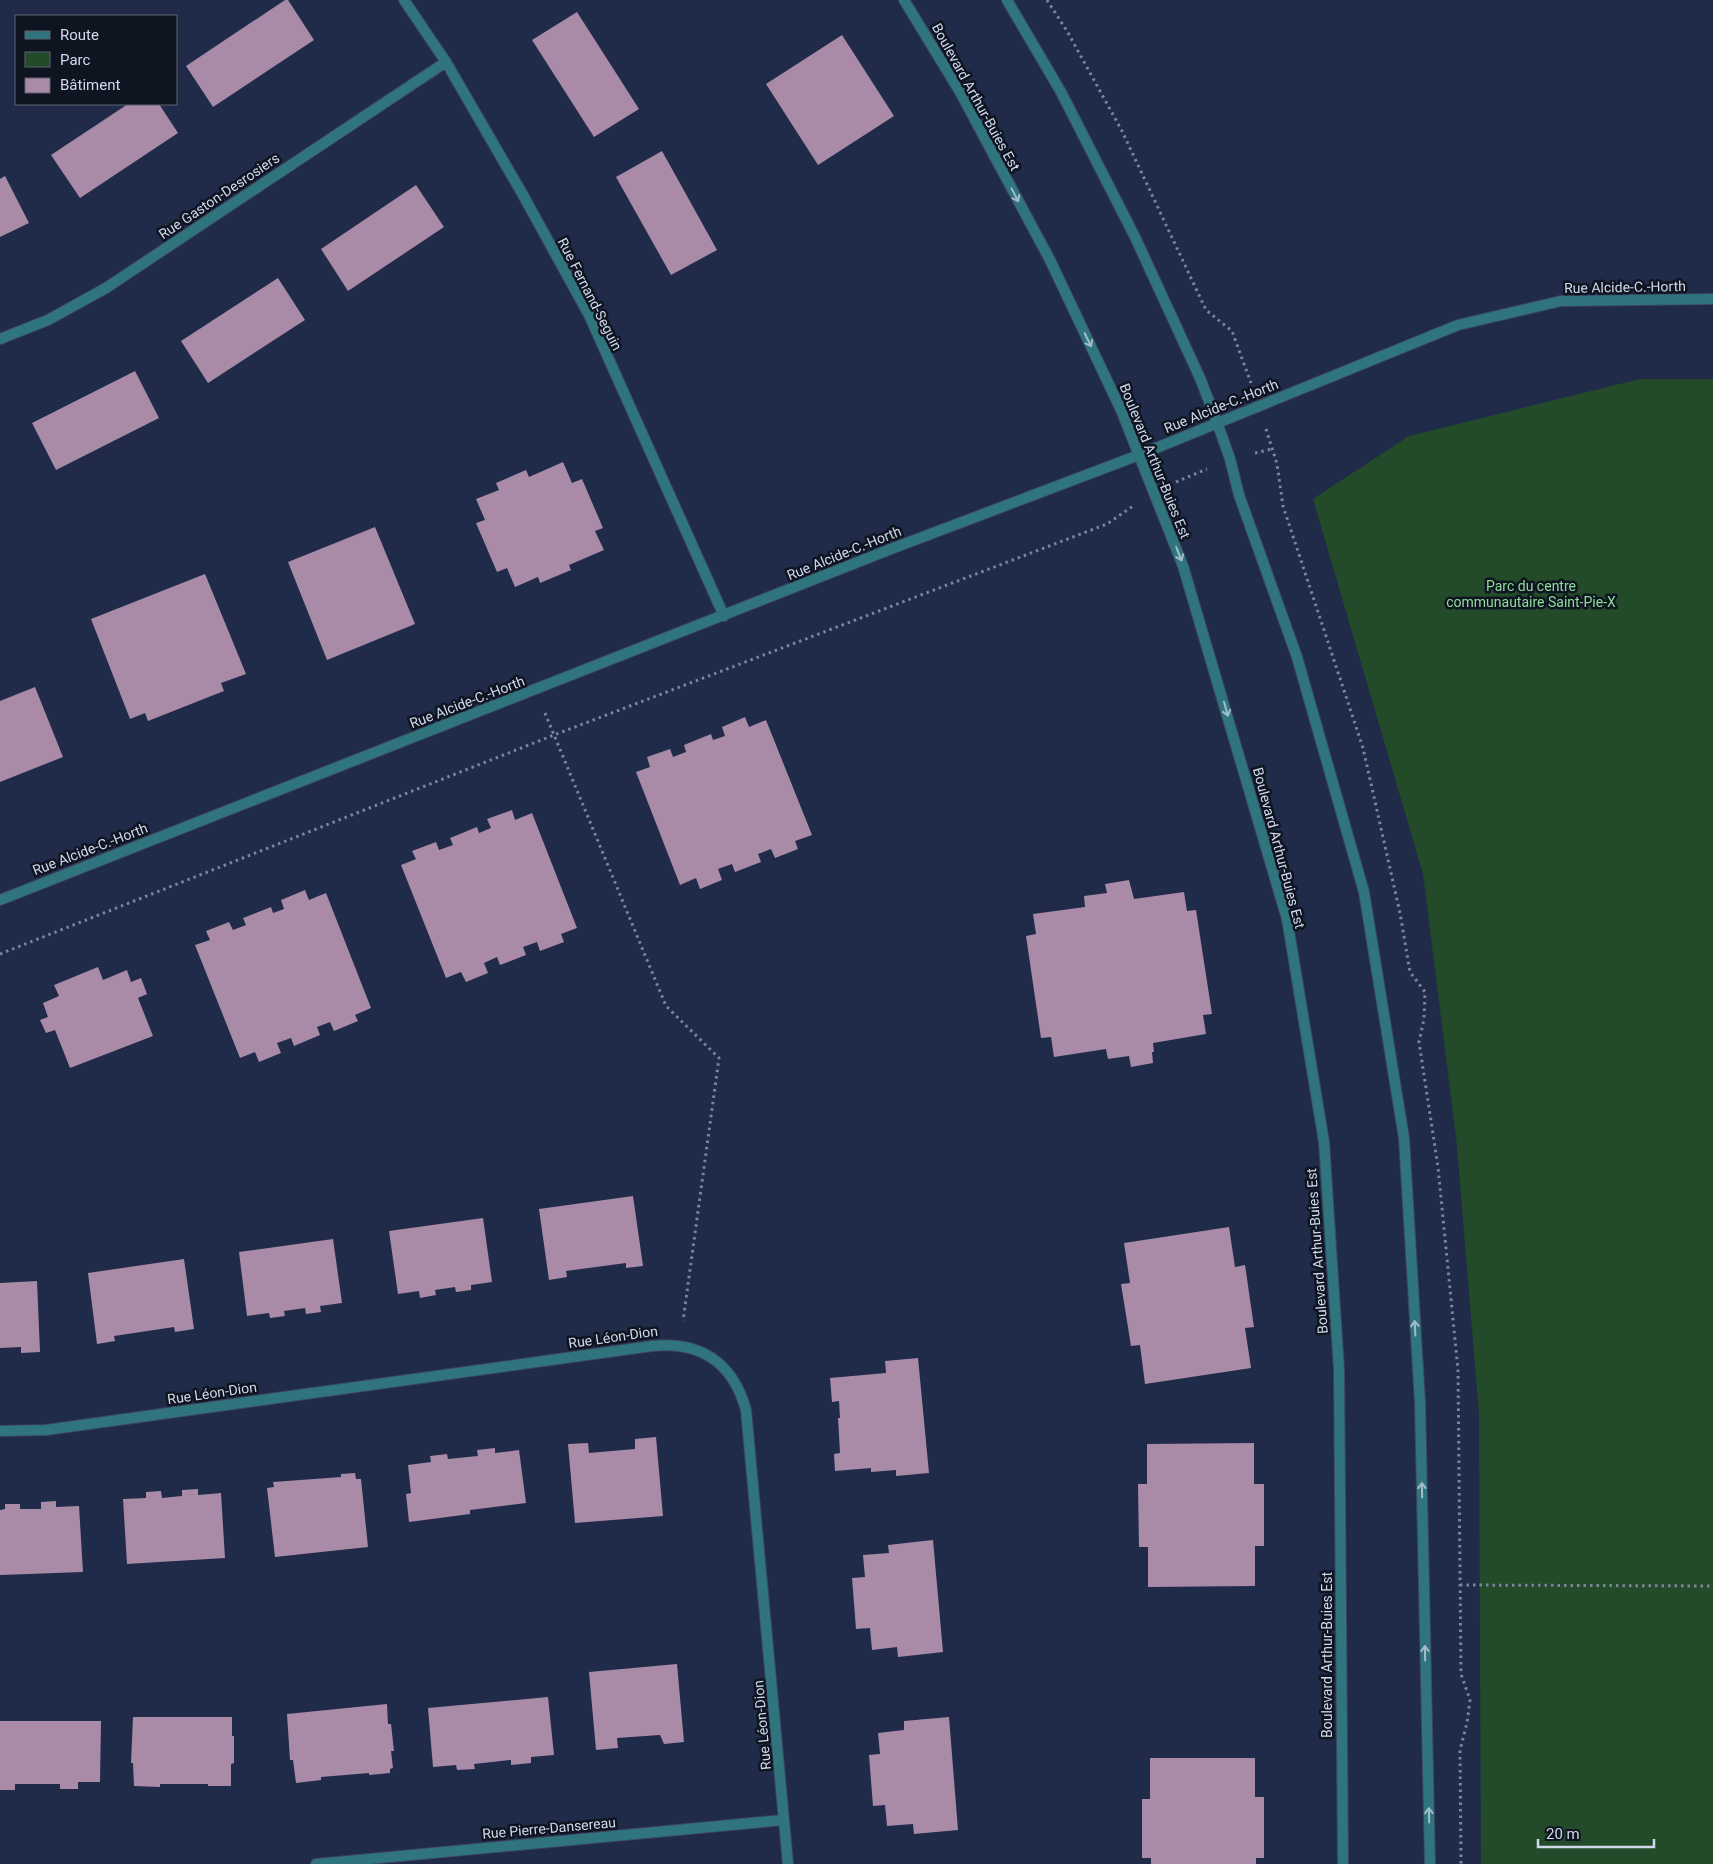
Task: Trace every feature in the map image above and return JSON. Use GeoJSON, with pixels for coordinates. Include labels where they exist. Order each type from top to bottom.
{"type":"FeatureCollection","features":[{"type":"Feature","properties":{"kind":"street","name":"Rue Fernand-Seguin"},"geometry":{"type":"LineString","coordinates":[[404,0],[446,62],[523,195],[589,315],[724,616]]}},
{"type":"Feature","properties":{"kind":"street","name":"Boulevard Arthur-Buies Est"},"geometry":{"type":"LineString","coordinates":[[904,0],[960,92],[1050,260],[1121,410],[1183,566],[1287,919],[1324,1142],[1339,1369],[1342,1864]]}},
{"type":"Feature","properties":{"kind":"street"},"geometry":{"type":"LineString","coordinates":[[1007,0],[1061,92],[1130,228],[1200,378],[1230,459],[1239,495],[1297,657],[1364,892],[1404,1138],[1420,1402],[1430,1864]]}},
{"type":"Feature","properties":{"kind":"street","name":"Rue Gaston-Desrosiers"},"geometry":{"type":"LineString","coordinates":[[0,339],[48,320],[106,288],[446,62]]}},
{"type":"Feature","properties":{"kind":"street","name":"Rue Alcide-C.-Horth"},"geometry":{"type":"LineString","coordinates":[[0,900],[891,549],[1139,455],[1458,325],[1561,301],[1713,299]]}},
{"type":"Feature","properties":{"kind":"street","name":"Rue Léon-Dion"},"geometry":{"type":"LineString","coordinates":[[0,1431],[46,1430],[652,1346],[680,1345],[698,1350],[717,1360],[732,1376],[741,1392],[746,1410],[788,1864]]}},
{"type":"Feature","properties":{"kind":"street","name":"Rue Pierre-Dansereau"},"geometry":{"type":"LineString","coordinates":[[316,1864],[784,1820]]}},
{"type":"Feature","properties":{"kind":"path"},"geometry":{"type":"LineString","coordinates":[[0,954],[554,735],[1107,524],[1154,492],[1230,459],[1272,449]]}},
{"type":"Feature","properties":{"kind":"path"},"geometry":{"type":"LineString","coordinates":[[536,690],[666,1006],[719,1058],[680,1345]]}},
{"type":"Feature","properties":{"kind":"path"},"geometry":{"type":"LineString","coordinates":[[1460,1585],[1713,1586]]}},
{"type":"Feature","properties":{"kind":"green space","name":"Parc du centre communautaire Saint-Pie-X"},"geometry":{"type":"Polygon","coordinates":[[[1640,379],[1713,379],[1713,1864],[1481,1864],[1479,1415],[1457,1146],[1423,874],[1313,499],[1409,436],[1640,379]]]}},
{"type":"Feature","properties":{"kind":"building"},"geometry":{"type":"Polygon","coordinates":[[[285,0],[288,0],[314,40],[213,107],[186,66],[285,0]]]}},
{"type":"Feature","properties":{"kind":"building"},"geometry":{"type":"Polygon","coordinates":[[[577,12],[639,109],[594,137],[532,40],[577,12]]]}},
{"type":"Feature","properties":{"kind":"building"},"geometry":{"type":"Polygon","coordinates":[[[842,35],[894,116],[818,165],[766,84],[842,35]]]}},
{"type":"Feature","properties":{"kind":"building"},"geometry":{"type":"Polygon","coordinates":[[[126,105],[160,105],[178,133],[80,198],[51,155],[126,105]]]}},
{"type":"Feature","properties":{"kind":"building"},"geometry":{"type":"Polygon","coordinates":[[[662,151],[717,250],[671,275],[616,177],[662,151]]]}},
{"type":"Feature","properties":{"kind":"building"},"geometry":{"type":"Polygon","coordinates":[[[5,176],[29,223],[0,237],[0,179],[5,176]]]}},
{"type":"Feature","properties":{"kind":"building"},"geometry":{"type":"Polygon","coordinates":[[[416,185],[444,227],[348,291],[321,249],[416,185]]]}},
{"type":"Feature","properties":{"kind":"building"},"geometry":{"type":"Polygon","coordinates":[[[278,278],[305,320],[208,383],[181,341],[278,278]]]}},
{"type":"Feature","properties":{"kind":"building"},"geometry":{"type":"Polygon","coordinates":[[[135,371],[159,418],[56,470],[32,423],[135,371]]]}},
{"type":"Feature","properties":{"kind":"building"},"geometry":{"type":"Polygon","coordinates":[[[563,462],[572,483],[582,479],[603,528],[595,531],[604,550],[569,565],[571,570],[540,583],[538,577],[515,587],[507,568],[497,572],[476,523],[485,520],[476,499],[499,490],[496,483],[526,470],[529,477],[563,462]]]}},
{"type":"Feature","properties":{"kind":"building"},"geometry":{"type":"Polygon","coordinates":[[[375,527],[415,624],[327,660],[288,562],[375,527]]]}},
{"type":"Feature","properties":{"kind":"building"},"geometry":{"type":"Polygon","coordinates":[[[205,574],[246,674],[221,683],[224,691],[148,721],[145,713],[130,719],[91,619],[205,574]]]}},
{"type":"Feature","properties":{"kind":"building"},"geometry":{"type":"Polygon","coordinates":[[[35,687],[63,757],[0,782],[0,701],[35,687]]]}},
{"type":"Feature","properties":{"kind":"building"},"geometry":{"type":"Polygon","coordinates":[[[745,717],[749,727],[766,720],[812,835],[795,841],[798,849],[775,858],[771,849],[758,854],[761,862],[735,872],[732,864],[718,869],[722,880],[700,889],[696,878],[680,885],[636,772],[650,767],[647,757],[670,749],[673,757],[686,752],[684,745],[711,734],[713,740],[725,736],[722,727],[745,717]]]}},
{"type":"Feature","properties":{"kind":"building"},"geometry":{"type":"Polygon","coordinates":[[[512,810],[515,820],[532,813],[577,928],[561,934],[564,942],[540,951],[537,942],[523,947],[526,955],[500,965],[497,957],[484,963],[488,973],[466,982],[461,972],[446,978],[401,865],[416,859],[412,851],[436,842],[439,850],[453,845],[450,838],[477,827],[479,833],[491,828],[487,819],[512,810]]]}},
{"type":"Feature","properties":{"kind":"building"},"geometry":{"type":"Polygon","coordinates":[[[1129,880],[1134,899],[1184,892],[1187,911],[1196,910],[1212,1014],[1203,1015],[1206,1034],[1153,1043],[1153,1063],[1131,1067],[1129,1056],[1108,1059],[1106,1049],[1054,1057],[1051,1037],[1041,1038],[1026,936],[1036,934],[1033,914],[1085,907],[1084,896],[1107,893],[1105,884],[1129,880]]]}},
{"type":"Feature","properties":{"kind":"building"},"geometry":{"type":"Polygon","coordinates":[[[305,890],[309,900],[326,893],[371,1008],[355,1015],[358,1021],[334,1031],[330,1022],[317,1027],[320,1035],[294,1046],[291,1038],[277,1043],[281,1053],[259,1062],[255,1052],[240,1058],[195,945],[210,940],[206,931],[229,922],[233,930],[246,925],[243,918],[271,907],[273,913],[284,909],[281,900],[305,890]]]}},
{"type":"Feature","properties":{"kind":"building"},"geometry":{"type":"Polygon","coordinates":[[[98,967],[103,980],[127,970],[131,982],[141,978],[147,994],[138,998],[153,1036],[70,1068],[55,1030],[46,1033],[40,1020],[48,1017],[43,1003],[59,996],[54,985],[98,967]]]}},
{"type":"Feature","properties":{"kind":"building"},"geometry":{"type":"Polygon","coordinates":[[[633,1196],[643,1266],[626,1268],[626,1263],[566,1271],[567,1277],[549,1280],[539,1209],[633,1196]]]}},
{"type":"Feature","properties":{"kind":"building"},"geometry":{"type":"Polygon","coordinates":[[[483,1218],[492,1282],[471,1285],[471,1290],[456,1292],[455,1287],[435,1290],[436,1295],[420,1298],[419,1291],[398,1294],[389,1231],[483,1218]]]}},
{"type":"Feature","properties":{"kind":"building"},"geometry":{"type":"Polygon","coordinates":[[[1229,1227],[1235,1267],[1245,1265],[1254,1327],[1245,1328],[1251,1368],[1145,1384],[1140,1345],[1131,1346],[1121,1284],[1130,1283],[1124,1243],[1229,1227]]]}},
{"type":"Feature","properties":{"kind":"building"},"geometry":{"type":"Polygon","coordinates":[[[333,1239],[342,1303],[320,1306],[321,1312],[306,1314],[305,1308],[284,1311],[285,1316],[270,1318],[269,1313],[247,1316],[239,1252],[333,1239]]]}},
{"type":"Feature","properties":{"kind":"building"},"geometry":{"type":"Polygon","coordinates":[[[184,1259],[194,1329],[175,1332],[174,1327],[114,1336],[115,1341],[97,1344],[88,1273],[184,1259]]]}},
{"type":"Feature","properties":{"kind":"building"},"geometry":{"type":"Polygon","coordinates":[[[37,1281],[40,1352],[21,1353],[21,1347],[0,1348],[0,1283],[37,1281]]]}},
{"type":"Feature","properties":{"kind":"building"},"geometry":{"type":"Polygon","coordinates":[[[918,1358],[929,1473],[896,1476],[896,1470],[871,1472],[871,1468],[835,1471],[834,1454],[840,1453],[838,1418],[840,1418],[839,1401],[832,1402],[830,1378],[886,1373],[885,1361],[918,1358]]]}},
{"type":"Feature","properties":{"kind":"building"},"geometry":{"type":"Polygon","coordinates":[[[656,1437],[663,1516],[575,1523],[568,1444],[588,1443],[589,1453],[635,1449],[635,1439],[656,1437]]]}},
{"type":"Feature","properties":{"kind":"building"},"geometry":{"type":"Polygon","coordinates":[[[1254,1443],[1254,1484],[1264,1484],[1264,1546],[1255,1546],[1255,1586],[1148,1587],[1148,1547],[1139,1547],[1138,1484],[1147,1484],[1147,1444],[1254,1443]]]}},
{"type":"Feature","properties":{"kind":"building"},"geometry":{"type":"Polygon","coordinates":[[[495,1448],[495,1453],[519,1450],[526,1503],[470,1510],[470,1514],[409,1522],[406,1494],[411,1493],[408,1465],[431,1462],[430,1456],[447,1454],[448,1459],[478,1456],[477,1450],[495,1448]]]}},
{"type":"Feature","properties":{"kind":"building"},"geometry":{"type":"Polygon","coordinates":[[[355,1473],[356,1479],[361,1479],[368,1547],[275,1557],[267,1488],[274,1487],[273,1482],[341,1477],[341,1474],[355,1473]]]}},
{"type":"Feature","properties":{"kind":"building"},"geometry":{"type":"Polygon","coordinates":[[[198,1489],[198,1495],[221,1493],[225,1558],[127,1564],[123,1499],[146,1498],[146,1492],[161,1491],[162,1498],[182,1496],[182,1490],[198,1489]]]}},
{"type":"Feature","properties":{"kind":"building"},"geometry":{"type":"Polygon","coordinates":[[[56,1501],[56,1507],[79,1506],[83,1572],[0,1575],[0,1510],[5,1509],[5,1504],[20,1504],[20,1509],[41,1509],[41,1502],[56,1501]]]}},
{"type":"Feature","properties":{"kind":"building"},"geometry":{"type":"Polygon","coordinates":[[[933,1540],[943,1652],[898,1657],[897,1647],[872,1650],[870,1628],[856,1629],[852,1578],[865,1577],[863,1555],[889,1553],[888,1545],[933,1540]]]}},
{"type":"Feature","properties":{"kind":"building"},"geometry":{"type":"Polygon","coordinates":[[[677,1664],[684,1742],[664,1744],[660,1735],[617,1738],[618,1748],[596,1750],[589,1672],[677,1664]]]}},
{"type":"Feature","properties":{"kind":"building"},"geometry":{"type":"Polygon","coordinates":[[[548,1697],[554,1755],[531,1757],[531,1763],[511,1765],[511,1760],[474,1764],[475,1769],[457,1770],[456,1765],[433,1767],[428,1708],[548,1697]]]}},
{"type":"Feature","properties":{"kind":"building"},"geometry":{"type":"Polygon","coordinates":[[[387,1704],[388,1724],[391,1724],[394,1751],[391,1751],[393,1768],[390,1769],[390,1773],[321,1777],[321,1780],[296,1783],[293,1760],[290,1760],[287,1714],[387,1704]]]}},
{"type":"Feature","properties":{"kind":"building"},"geometry":{"type":"Polygon","coordinates":[[[133,1717],[232,1717],[234,1763],[231,1764],[231,1786],[160,1784],[160,1787],[134,1786],[133,1763],[131,1763],[133,1717]]]}},
{"type":"Feature","properties":{"kind":"building"},"geometry":{"type":"Polygon","coordinates":[[[949,1717],[958,1830],[914,1834],[913,1824],[887,1826],[885,1805],[873,1806],[869,1755],[880,1754],[878,1733],[904,1730],[904,1721],[949,1717]]]}},
{"type":"Feature","properties":{"kind":"building"},"geometry":{"type":"Polygon","coordinates":[[[0,1721],[101,1721],[100,1782],[78,1782],[78,1789],[60,1789],[60,1784],[15,1784],[15,1790],[0,1790],[0,1721]]]}},
{"type":"Feature","properties":{"kind":"building"},"geometry":{"type":"Polygon","coordinates":[[[1150,1758],[1255,1758],[1255,1797],[1264,1797],[1264,1858],[1256,1858],[1256,1864],[1151,1864],[1151,1858],[1142,1858],[1142,1799],[1150,1799],[1150,1758]]]}}]}
